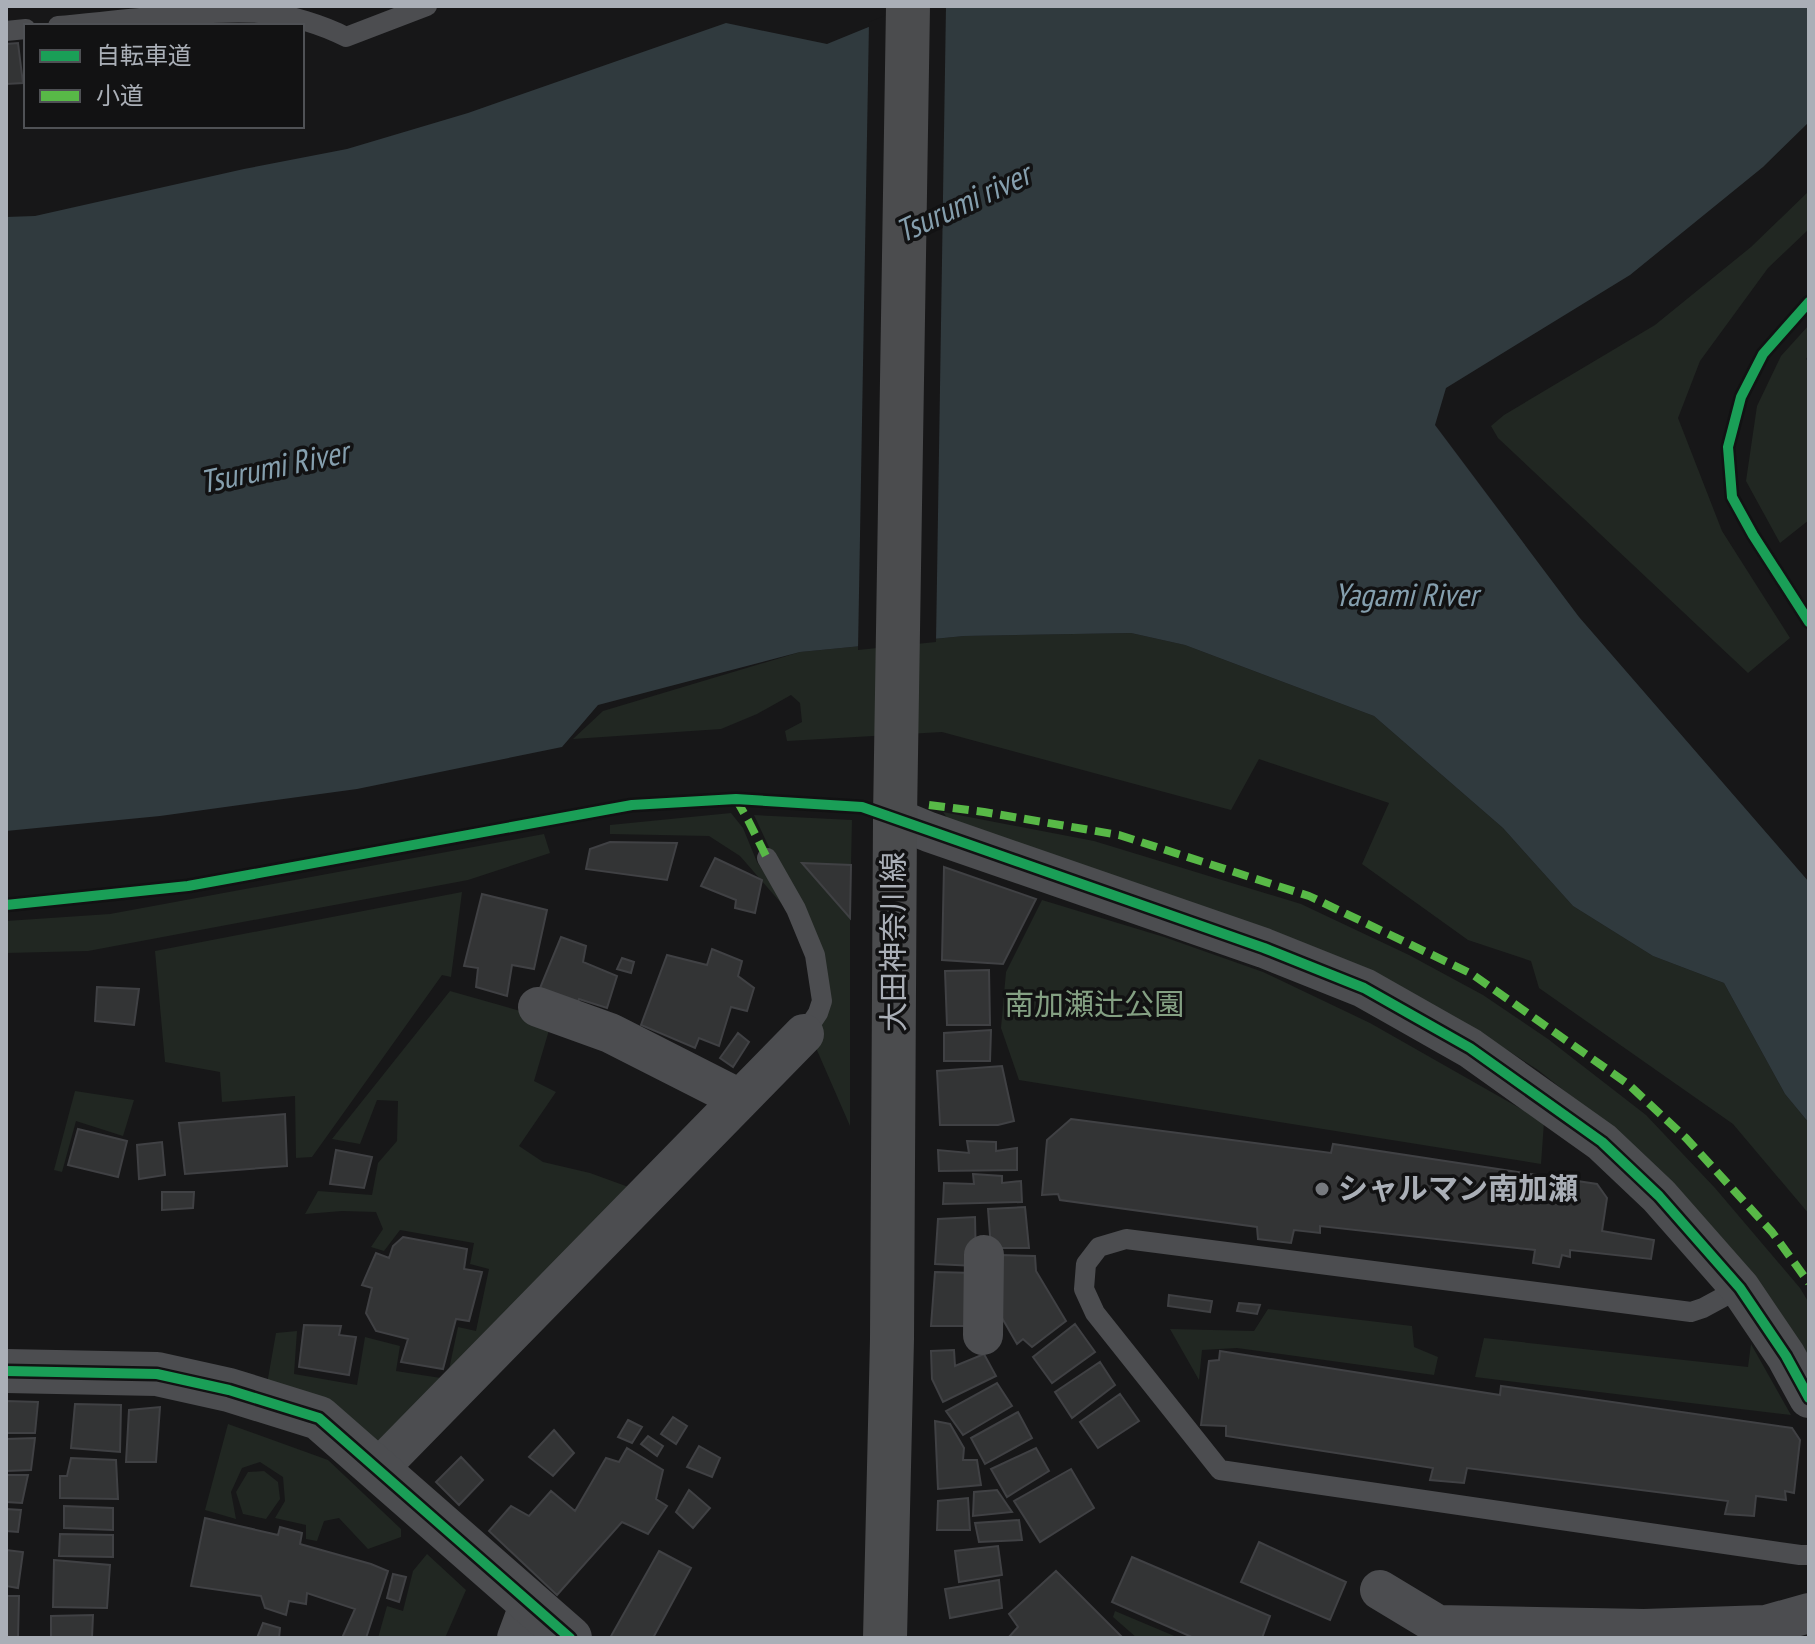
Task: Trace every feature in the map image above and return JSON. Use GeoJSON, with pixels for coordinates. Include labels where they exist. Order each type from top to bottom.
{"type":"FeatureCollection","features":[{"type":"Feature","properties":{"kind":"main road","name":"大田神奈川線"},"geometry":{"type":"LineString","coordinates":[[885,1638],[892,1339],[895,802],[908,6]]}},
{"type":"Feature","properties":{"kind":"street"},"geometry":{"type":"LineString","coordinates":[[895,802],[929,832],[1264,948],[1364,988],[1470,1048],[1602,1142],[1659,1196],[1740,1288],[1786,1356],[1809,1398]]}},
{"type":"Feature","properties":{"kind":"street"},"geometry":{"type":"LineString","coordinates":[[538,1007],[610,1033],[740,1099]]}},
{"type":"Feature","properties":{"kind":"street"},"geometry":{"type":"LineString","coordinates":[[378,1469],[804,1034]]}},
{"type":"Feature","properties":{"kind":"street"},"geometry":{"type":"LineString","coordinates":[[983,1335],[984,1255]]}},
{"type":"Feature","properties":{"kind":"street"},"geometry":{"type":"LineString","coordinates":[[6,1371],[157,1374],[229,1390],[319,1418],[378,1469],[523,1621],[570,1638]]}},
{"type":"Feature","properties":{"kind":"street"},"geometry":{"type":"LineString","coordinates":[[1380,1590],[1438,1625],[1644,1629],[1720,1627],[1766,1625],[1809,1613]]}},
{"type":"Feature","properties":{"kind":"lane"},"geometry":{"type":"LineString","coordinates":[[81,24],[266,12],[325,27],[346,37],[427,6]]}},
{"type":"Feature","properties":{"kind":"lane"},"geometry":{"type":"LineString","coordinates":[[767,858],[796,909],[815,955],[822,1001],[804,1034]]}},
{"type":"Feature","properties":{"kind":"lane"},"geometry":{"type":"LineString","coordinates":[[1740,1288],[1691,1312],[1126,1239],[1099,1247],[1086,1264],[1084,1289],[1095,1313],[1220,1470],[1809,1555]]}},
{"type":"Feature","properties":{"kind":"green space"},"geometry":{"type":"Polygon","coordinates":[[[1809,191],[1809,229],[1768,268],[1700,361],[1678,418],[1722,531],[1790,638],[1748,673],[1498,438],[1491,426],[1504,415],[1655,325],[1751,247],[1809,191]]]}},
{"type":"Feature","properties":{"kind":"green space"},"geometry":{"type":"Polygon","coordinates":[[[1809,325],[1809,355],[1806,359],[1809,362],[1809,520],[1780,543],[1746,481],[1757,406],[1781,356],[1809,325]]]}},
{"type":"Feature","properties":{"kind":"green space"},"geometry":{"type":"Polygon","coordinates":[[[1131,633],[1185,645],[1374,716],[1503,828],[1573,906],[1653,956],[1724,983],[1785,1094],[1809,1123],[1809,1214],[1733,1124],[1539,988],[1531,961],[1468,940],[1362,864],[1389,803],[1259,759],[1231,810],[942,732],[787,741],[785,731],[802,722],[800,703],[791,695],[721,729],[573,739],[603,711],[800,652],[964,636],[1131,633]]]}},
{"type":"Feature","properties":{"kind":"green space"},"geometry":{"type":"Polygon","coordinates":[[[943,812],[1094,841],[1301,904],[1409,955],[1483,995],[1548,1039],[1646,1115],[1715,1188],[1800,1288],[1809,1303],[1809,1364],[1615,1131],[1538,1070],[1484,1035],[950,822],[943,812]]]}},
{"type":"Feature","properties":{"kind":"green space"},"geometry":{"type":"Polygon","coordinates":[[[731,813],[743,828],[757,862],[784,902],[781,903],[740,856],[709,836],[610,834],[610,825],[731,813]]]}},
{"type":"Feature","properties":{"kind":"green space"},"geometry":{"type":"Polygon","coordinates":[[[754,815],[852,820],[851,865],[803,863],[850,918],[850,1126],[813,1041],[831,1005],[754,815]]]}},
{"type":"Feature","properties":{"kind":"green space"},"geometry":{"type":"Polygon","coordinates":[[[544,834],[550,853],[468,880],[88,951],[6,953],[6,921],[110,914],[544,834]]]}},
{"type":"Feature","properties":{"kind":"green space"},"geometry":{"type":"Polygon","coordinates":[[[462,892],[451,977],[442,975],[312,1157],[296,1158],[295,1096],[222,1102],[220,1072],[165,1062],[155,951],[462,892]]]}},
{"type":"Feature","properties":{"kind":"green space","name":"南加瀬辻公園"},"geometry":{"type":"Polygon","coordinates":[[[1042,900],[1164,937],[1263,972],[1370,1023],[1544,1122],[1541,1164],[1019,1080],[1001,1028],[1006,972],[1042,900]]]}},
{"type":"Feature","properties":{"kind":"green space"},"geometry":{"type":"Polygon","coordinates":[[[450,991],[552,1020],[534,1081],[556,1092],[519,1146],[543,1162],[590,1173],[634,1189],[382,1451],[267,1384],[276,1333],[297,1331],[294,1374],[357,1385],[365,1337],[400,1346],[396,1371],[447,1379],[458,1327],[476,1331],[489,1269],[470,1264],[474,1243],[400,1230],[384,1251],[371,1247],[383,1229],[376,1212],[305,1214],[318,1191],[372,1195],[378,1163],[397,1141],[398,1101],[377,1100],[360,1144],[332,1139],[450,991]]]}},
{"type":"Feature","properties":{"kind":"green space"},"geometry":{"type":"Polygon","coordinates":[[[75,1091],[134,1100],[123,1136],[76,1121],[62,1172],[54,1170],[75,1091]]]}},
{"type":"Feature","properties":{"kind":"green space"},"geometry":{"type":"Polygon","coordinates":[[[1268,1309],[1412,1326],[1414,1347],[1438,1357],[1434,1375],[1237,1348],[1202,1350],[1199,1380],[1170,1329],[1254,1331],[1268,1309]]]}},
{"type":"Feature","properties":{"kind":"green space"},"geometry":{"type":"Polygon","coordinates":[[[1484,1338],[1748,1367],[1751,1344],[1791,1415],[1475,1377],[1484,1338]]]}},
{"type":"Feature","properties":{"kind":"green space"},"geometry":{"type":"Polygon","coordinates":[[[228,1424],[328,1460],[401,1529],[401,1537],[368,1549],[339,1518],[324,1521],[317,1541],[306,1539],[306,1525],[275,1518],[285,1501],[283,1477],[260,1462],[242,1468],[231,1492],[236,1519],[205,1510],[228,1424]]]}},
{"type":"Feature","properties":{"kind":"green space"},"geometry":{"type":"Polygon","coordinates":[[[264,1471],[278,1482],[280,1499],[266,1519],[243,1514],[236,1492],[248,1472],[264,1471]]]}},
{"type":"Feature","properties":{"kind":"green space"},"geometry":{"type":"Polygon","coordinates":[[[427,1554],[466,1590],[445,1638],[378,1638],[387,1606],[403,1611],[413,1571],[427,1554]]]}},
{"type":"Feature","properties":{"kind":"green space"},"geometry":{"type":"Polygon","coordinates":[[[1115,1611],[1179,1638],[1137,1638],[1113,1617],[1115,1611]]]}},
{"type":"Feature","properties":{"kind":"water"},"geometry":{"type":"Polygon","coordinates":[[[920,6],[1809,6],[1809,122],[1763,167],[1630,275],[1446,388],[1435,425],[1579,617],[1809,882],[1809,1123],[1785,1094],[1724,983],[1653,956],[1573,906],[1503,828],[1374,716],[1185,645],[1131,633],[964,636],[800,652],[598,705],[562,747],[357,789],[160,816],[6,831],[6,217],[35,216],[347,149],[468,113],[726,23],[827,44],[920,6]]]}},
{"type":"Feature","properties":{"kind":"pier"},"geometry":{"type":"Polygon","coordinates":[[[909,6],[946,6],[936,642],[858,650],[869,22],[909,6]]]}},
{"type":"Feature","properties":{"kind":"building"},"geometry":{"type":"Polygon","coordinates":[[[18,43],[23,83],[6,84],[6,44],[18,43]]]}},
{"type":"Feature","properties":{"kind":"building"},"geometry":{"type":"Polygon","coordinates":[[[610,842],[677,843],[667,880],[586,869],[590,849],[610,842]]]}},
{"type":"Feature","properties":{"kind":"building"},"geometry":{"type":"Polygon","coordinates":[[[715,858],[762,880],[755,913],[735,908],[736,900],[701,886],[715,858]]]}},
{"type":"Feature","properties":{"kind":"building"},"geometry":{"type":"Polygon","coordinates":[[[802,863],[851,865],[850,918],[802,863]]]}},
{"type":"Feature","properties":{"kind":"building"},"geometry":{"type":"Polygon","coordinates":[[[944,867],[1036,899],[1003,964],[942,960],[944,867]]]}},
{"type":"Feature","properties":{"kind":"building"},"geometry":{"type":"Polygon","coordinates":[[[482,894],[547,910],[534,969],[512,965],[507,996],[476,987],[478,968],[464,966],[482,894]]]}},
{"type":"Feature","properties":{"kind":"building"},"geometry":{"type":"Polygon","coordinates":[[[561,937],[586,946],[583,962],[617,976],[607,1008],[579,999],[576,1008],[538,993],[561,937]]]}},
{"type":"Feature","properties":{"kind":"building"},"geometry":{"type":"Polygon","coordinates":[[[712,949],[742,961],[738,976],[754,988],[747,1011],[731,1007],[719,1046],[699,1038],[695,1048],[641,1025],[667,955],[707,965],[712,949]]]}},
{"type":"Feature","properties":{"kind":"building"},"geometry":{"type":"Polygon","coordinates":[[[622,958],[634,962],[631,973],[617,969],[622,958]]]}},
{"type":"Feature","properties":{"kind":"building"},"geometry":{"type":"Polygon","coordinates":[[[989,970],[990,1025],[947,1025],[945,971],[989,970]]]}},
{"type":"Feature","properties":{"kind":"building"},"geometry":{"type":"Polygon","coordinates":[[[97,987],[139,989],[134,1025],[95,1021],[97,987]]]}},
{"type":"Feature","properties":{"kind":"building"},"geometry":{"type":"Polygon","coordinates":[[[991,1030],[990,1061],[944,1061],[944,1033],[991,1030]]]}},
{"type":"Feature","properties":{"kind":"building"},"geometry":{"type":"Polygon","coordinates":[[[738,1033],[749,1042],[733,1067],[720,1058],[738,1033]]]}},
{"type":"Feature","properties":{"kind":"building"},"geometry":{"type":"Polygon","coordinates":[[[1002,1066],[1014,1121],[998,1125],[940,1125],[937,1071],[1002,1066]]]}},
{"type":"Feature","properties":{"kind":"building"},"geometry":{"type":"Polygon","coordinates":[[[285,1114],[287,1166],[185,1174],[179,1123],[285,1114]]]}},
{"type":"Feature","properties":{"kind":"building","name":"シャルマン南加瀬"},"geometry":{"type":"Polygon","coordinates":[[[1071,1119],[1331,1153],[1333,1144],[1597,1184],[1607,1198],[1602,1231],[1654,1240],[1651,1259],[1570,1250],[1570,1257],[1562,1255],[1559,1267],[1533,1263],[1535,1250],[1320,1226],[1320,1233],[1294,1230],[1291,1243],[1258,1239],[1257,1227],[1060,1200],[1058,1194],[1042,1195],[1047,1140],[1071,1119]]]}},
{"type":"Feature","properties":{"kind":"building"},"geometry":{"type":"Polygon","coordinates":[[[78,1129],[127,1141],[118,1177],[68,1165],[78,1129]]]}},
{"type":"Feature","properties":{"kind":"building"},"geometry":{"type":"Polygon","coordinates":[[[967,1141],[996,1142],[996,1151],[1017,1148],[1017,1170],[939,1171],[938,1150],[969,1153],[967,1141]]]}},
{"type":"Feature","properties":{"kind":"building"},"geometry":{"type":"Polygon","coordinates":[[[162,1142],[165,1175],[139,1179],[137,1145],[162,1142]]]}},
{"type":"Feature","properties":{"kind":"building"},"geometry":{"type":"Polygon","coordinates":[[[336,1150],[372,1157],[364,1188],[330,1184],[336,1150]]]}},
{"type":"Feature","properties":{"kind":"building"},"geometry":{"type":"Polygon","coordinates":[[[973,1174],[1002,1176],[1002,1183],[1021,1181],[1022,1202],[943,1204],[944,1183],[974,1184],[973,1174]]]}},
{"type":"Feature","properties":{"kind":"building"},"geometry":{"type":"Polygon","coordinates":[[[162,1192],[194,1192],[193,1208],[162,1210],[162,1192]]]}},
{"type":"Feature","properties":{"kind":"building"},"geometry":{"type":"Polygon","coordinates":[[[1025,1207],[1029,1248],[991,1248],[988,1209],[1025,1207]]]}},
{"type":"Feature","properties":{"kind":"building"},"geometry":{"type":"Polygon","coordinates":[[[975,1217],[976,1266],[935,1264],[938,1219],[975,1217]]]}},
{"type":"Feature","properties":{"kind":"building"},"geometry":{"type":"Polygon","coordinates":[[[403,1237],[467,1249],[464,1269],[482,1272],[469,1321],[456,1319],[443,1369],[401,1362],[408,1339],[376,1331],[366,1313],[372,1288],[362,1285],[376,1253],[389,1258],[393,1246],[403,1237]]]}},
{"type":"Feature","properties":{"kind":"building"},"geometry":{"type":"Polygon","coordinates":[[[1000,1255],[1035,1256],[1036,1271],[1066,1321],[1032,1347],[1023,1339],[1017,1344],[1002,1318],[1000,1255]]]}},
{"type":"Feature","properties":{"kind":"building"},"geometry":{"type":"Polygon","coordinates":[[[935,1272],[975,1273],[972,1326],[931,1326],[935,1272]]]}},
{"type":"Feature","properties":{"kind":"building"},"geometry":{"type":"Polygon","coordinates":[[[1169,1295],[1212,1301],[1210,1312],[1168,1306],[1169,1295]]]}},
{"type":"Feature","properties":{"kind":"building"},"geometry":{"type":"Polygon","coordinates":[[[1239,1303],[1260,1305],[1257,1314],[1237,1311],[1239,1303]]]}},
{"type":"Feature","properties":{"kind":"building"},"geometry":{"type":"Polygon","coordinates":[[[1075,1324],[1095,1352],[1052,1383],[1033,1357],[1075,1324]]]}},
{"type":"Feature","properties":{"kind":"building"},"geometry":{"type":"Polygon","coordinates":[[[304,1325],[341,1326],[339,1335],[356,1337],[349,1375],[299,1367],[304,1325]]]}},
{"type":"Feature","properties":{"kind":"building"},"geometry":{"type":"Polygon","coordinates":[[[954,1350],[955,1366],[984,1354],[996,1376],[943,1402],[932,1379],[931,1351],[954,1350]]]}},
{"type":"Feature","properties":{"kind":"building"},"geometry":{"type":"Polygon","coordinates":[[[1220,1351],[1500,1395],[1501,1386],[1792,1428],[1800,1440],[1794,1493],[1785,1491],[1786,1500],[1756,1496],[1754,1516],[1725,1514],[1728,1501],[1467,1468],[1464,1483],[1430,1480],[1433,1468],[1226,1436],[1226,1426],[1201,1425],[1209,1361],[1219,1360],[1220,1351]]]}},
{"type":"Feature","properties":{"kind":"building"},"geometry":{"type":"Polygon","coordinates":[[[1100,1362],[1115,1385],[1072,1418],[1055,1392],[1100,1362]]]}},
{"type":"Feature","properties":{"kind":"building"},"geometry":{"type":"Polygon","coordinates":[[[997,1383],[1012,1406],[963,1435],[946,1411],[997,1383]]]}},
{"type":"Feature","properties":{"kind":"building"},"geometry":{"type":"Polygon","coordinates":[[[1120,1394],[1139,1421],[1098,1448],[1080,1422],[1120,1394]]]}},
{"type":"Feature","properties":{"kind":"building"},"geometry":{"type":"Polygon","coordinates":[[[6,1401],[38,1402],[35,1433],[6,1433],[6,1401]]]}},
{"type":"Feature","properties":{"kind":"building"},"geometry":{"type":"Polygon","coordinates":[[[75,1404],[121,1405],[120,1452],[71,1448],[75,1404]]]}},
{"type":"Feature","properties":{"kind":"building"},"geometry":{"type":"Polygon","coordinates":[[[160,1407],[156,1462],[126,1462],[129,1410],[160,1407]]]}},
{"type":"Feature","properties":{"kind":"building"},"geometry":{"type":"Polygon","coordinates":[[[1018,1412],[1032,1438],[985,1464],[971,1438],[1018,1412]]]}},
{"type":"Feature","properties":{"kind":"building"},"geometry":{"type":"Polygon","coordinates":[[[673,1417],[687,1426],[676,1444],[661,1434],[673,1417]]]}},
{"type":"Feature","properties":{"kind":"building"},"geometry":{"type":"Polygon","coordinates":[[[628,1420],[642,1427],[632,1443],[618,1437],[628,1420]]]}},
{"type":"Feature","properties":{"kind":"building"},"geometry":{"type":"Polygon","coordinates":[[[935,1421],[950,1424],[964,1448],[963,1460],[977,1460],[981,1485],[938,1489],[935,1421]]]}},
{"type":"Feature","properties":{"kind":"building"},"geometry":{"type":"Polygon","coordinates":[[[554,1430],[574,1453],[553,1476],[529,1457],[554,1430]]]}},
{"type":"Feature","properties":{"kind":"building"},"geometry":{"type":"Polygon","coordinates":[[[648,1436],[663,1446],[657,1456],[641,1444],[648,1436]]]}},
{"type":"Feature","properties":{"kind":"building"},"geometry":{"type":"Polygon","coordinates":[[[35,1438],[31,1470],[6,1471],[6,1439],[35,1438]]]}},
{"type":"Feature","properties":{"kind":"building"},"geometry":{"type":"Polygon","coordinates":[[[699,1446],[720,1458],[712,1477],[687,1467],[699,1446]]]}},
{"type":"Feature","properties":{"kind":"building"},"geometry":{"type":"Polygon","coordinates":[[[627,1448],[663,1470],[656,1499],[667,1506],[648,1534],[622,1522],[557,1595],[489,1531],[511,1506],[529,1516],[551,1491],[575,1511],[606,1458],[619,1462],[627,1448]]]}},
{"type":"Feature","properties":{"kind":"building"},"geometry":{"type":"Polygon","coordinates":[[[1036,1448],[1049,1471],[1007,1497],[991,1469],[1036,1448]]]}},
{"type":"Feature","properties":{"kind":"building"},"geometry":{"type":"Polygon","coordinates":[[[461,1457],[483,1480],[459,1505],[436,1482],[461,1457]]]}},
{"type":"Feature","properties":{"kind":"building"},"geometry":{"type":"Polygon","coordinates":[[[71,1458],[116,1460],[118,1499],[60,1498],[60,1476],[67,1476],[71,1458]]]}},
{"type":"Feature","properties":{"kind":"building"},"geometry":{"type":"Polygon","coordinates":[[[1071,1469],[1094,1508],[1040,1542],[1014,1501],[1071,1469]]]}},
{"type":"Feature","properties":{"kind":"building"},"geometry":{"type":"Polygon","coordinates":[[[6,1475],[28,1475],[22,1503],[6,1502],[6,1475]]]}},
{"type":"Feature","properties":{"kind":"building"},"geometry":{"type":"Polygon","coordinates":[[[689,1490],[710,1508],[693,1528],[676,1512],[689,1490]]]}},
{"type":"Feature","properties":{"kind":"building"},"geometry":{"type":"Polygon","coordinates":[[[997,1490],[1012,1512],[973,1516],[974,1492],[997,1490]]]}},
{"type":"Feature","properties":{"kind":"building"},"geometry":{"type":"Polygon","coordinates":[[[968,1498],[970,1530],[937,1530],[938,1501],[968,1498]]]}},
{"type":"Feature","properties":{"kind":"building"},"geometry":{"type":"Polygon","coordinates":[[[64,1506],[113,1508],[113,1530],[64,1528],[64,1506]]]}},
{"type":"Feature","properties":{"kind":"building"},"geometry":{"type":"Polygon","coordinates":[[[6,1509],[21,1510],[18,1532],[6,1531],[6,1509]]]}},
{"type":"Feature","properties":{"kind":"building"},"geometry":{"type":"Polygon","coordinates":[[[205,1518],[278,1535],[280,1527],[302,1533],[300,1544],[388,1571],[366,1638],[342,1638],[355,1609],[307,1593],[306,1604],[289,1601],[286,1615],[265,1608],[261,1596],[191,1586],[205,1518]]]}},
{"type":"Feature","properties":{"kind":"building"},"geometry":{"type":"Polygon","coordinates":[[[1019,1520],[1022,1540],[979,1542],[975,1523],[1019,1520]]]}},
{"type":"Feature","properties":{"kind":"building"},"geometry":{"type":"Polygon","coordinates":[[[60,1534],[113,1535],[113,1557],[59,1556],[60,1534]]]}},
{"type":"Feature","properties":{"kind":"building"},"geometry":{"type":"Polygon","coordinates":[[[1259,1542],[1346,1582],[1330,1620],[1241,1582],[1259,1542]]]}},
{"type":"Feature","properties":{"kind":"building"},"geometry":{"type":"Polygon","coordinates":[[[998,1546],[1002,1575],[959,1582],[955,1551],[998,1546]]]}},
{"type":"Feature","properties":{"kind":"building"},"geometry":{"type":"Polygon","coordinates":[[[6,1550],[23,1552],[18,1588],[6,1586],[6,1550]]]}},
{"type":"Feature","properties":{"kind":"building"},"geometry":{"type":"Polygon","coordinates":[[[659,1551],[691,1568],[653,1638],[610,1638],[659,1551]]]}},
{"type":"Feature","properties":{"kind":"building"},"geometry":{"type":"Polygon","coordinates":[[[1132,1557],[1270,1616],[1262,1638],[1194,1638],[1112,1602],[1132,1557]]]}},
{"type":"Feature","properties":{"kind":"building"},"geometry":{"type":"Polygon","coordinates":[[[54,1560],[110,1565],[107,1608],[53,1607],[54,1560]]]}},
{"type":"Feature","properties":{"kind":"building"},"geometry":{"type":"Polygon","coordinates":[[[1056,1571],[1123,1638],[1008,1638],[1018,1627],[1009,1614],[1056,1571]]]}},
{"type":"Feature","properties":{"kind":"building"},"geometry":{"type":"Polygon","coordinates":[[[393,1574],[406,1577],[399,1602],[387,1598],[393,1574]]]}},
{"type":"Feature","properties":{"kind":"building"},"geometry":{"type":"Polygon","coordinates":[[[999,1580],[1002,1608],[950,1618],[945,1589],[999,1580]]]}},
{"type":"Feature","properties":{"kind":"building"},"geometry":{"type":"Polygon","coordinates":[[[6,1596],[19,1596],[18,1638],[6,1638],[6,1596]]]}},
{"type":"Feature","properties":{"kind":"building"},"geometry":{"type":"Polygon","coordinates":[[[93,1615],[92,1638],[51,1638],[51,1616],[93,1615]]]}},
{"type":"Feature","properties":{"kind":"building"},"geometry":{"type":"Polygon","coordinates":[[[263,1623],[280,1628],[279,1638],[257,1638],[263,1623]]]}},
{"type":"Feature","properties":{"kind":"marked path"},"geometry":{"type":"LineString","coordinates":[[736,799],[767,858]]}},
{"type":"Feature","properties":{"kind":"marked path"},"geometry":{"type":"LineString","coordinates":[[929,805],[1119,835],[1309,896],[1472,974],[1628,1084],[1686,1138],[1772,1232],[1809,1283]]}},
{"type":"Feature","properties":{"kind":"cycle path"},"geometry":{"type":"LineString","coordinates":[[1809,302],[1763,354],[1741,397],[1728,447],[1732,497],[1809,622]]}},
{"type":"Feature","properties":{"kind":"cycle path"},"geometry":{"type":"LineString","coordinates":[[6,905],[188,886],[632,805],[736,799],[862,807],[1264,948],[1364,988],[1470,1048],[1602,1142],[1659,1196],[1740,1288],[1786,1356],[1809,1398]]}},
{"type":"Feature","properties":{"kind":"cycle path"},"geometry":{"type":"LineString","coordinates":[[6,1371],[157,1374],[229,1390],[319,1418],[570,1638]]}},
{"type":"Feature","properties":{"kind":"place","name":"シャルマン南加瀬"},"geometry":{"type":"Point","coordinates":[1322,1189]}},
{"type":"Feature","properties":{"kind":"water label","name":"Tsurumi river"},"geometry":{"type":"Point","coordinates":[963,203]}},
{"type":"Feature","properties":{"kind":"water label","name":"Tsurumi River"},"geometry":{"type":"Point","coordinates":[274,467]}},
{"type":"Feature","properties":{"kind":"water label","name":"Yagami River"},"geometry":{"type":"Point","coordinates":[1406,595]}}]}
